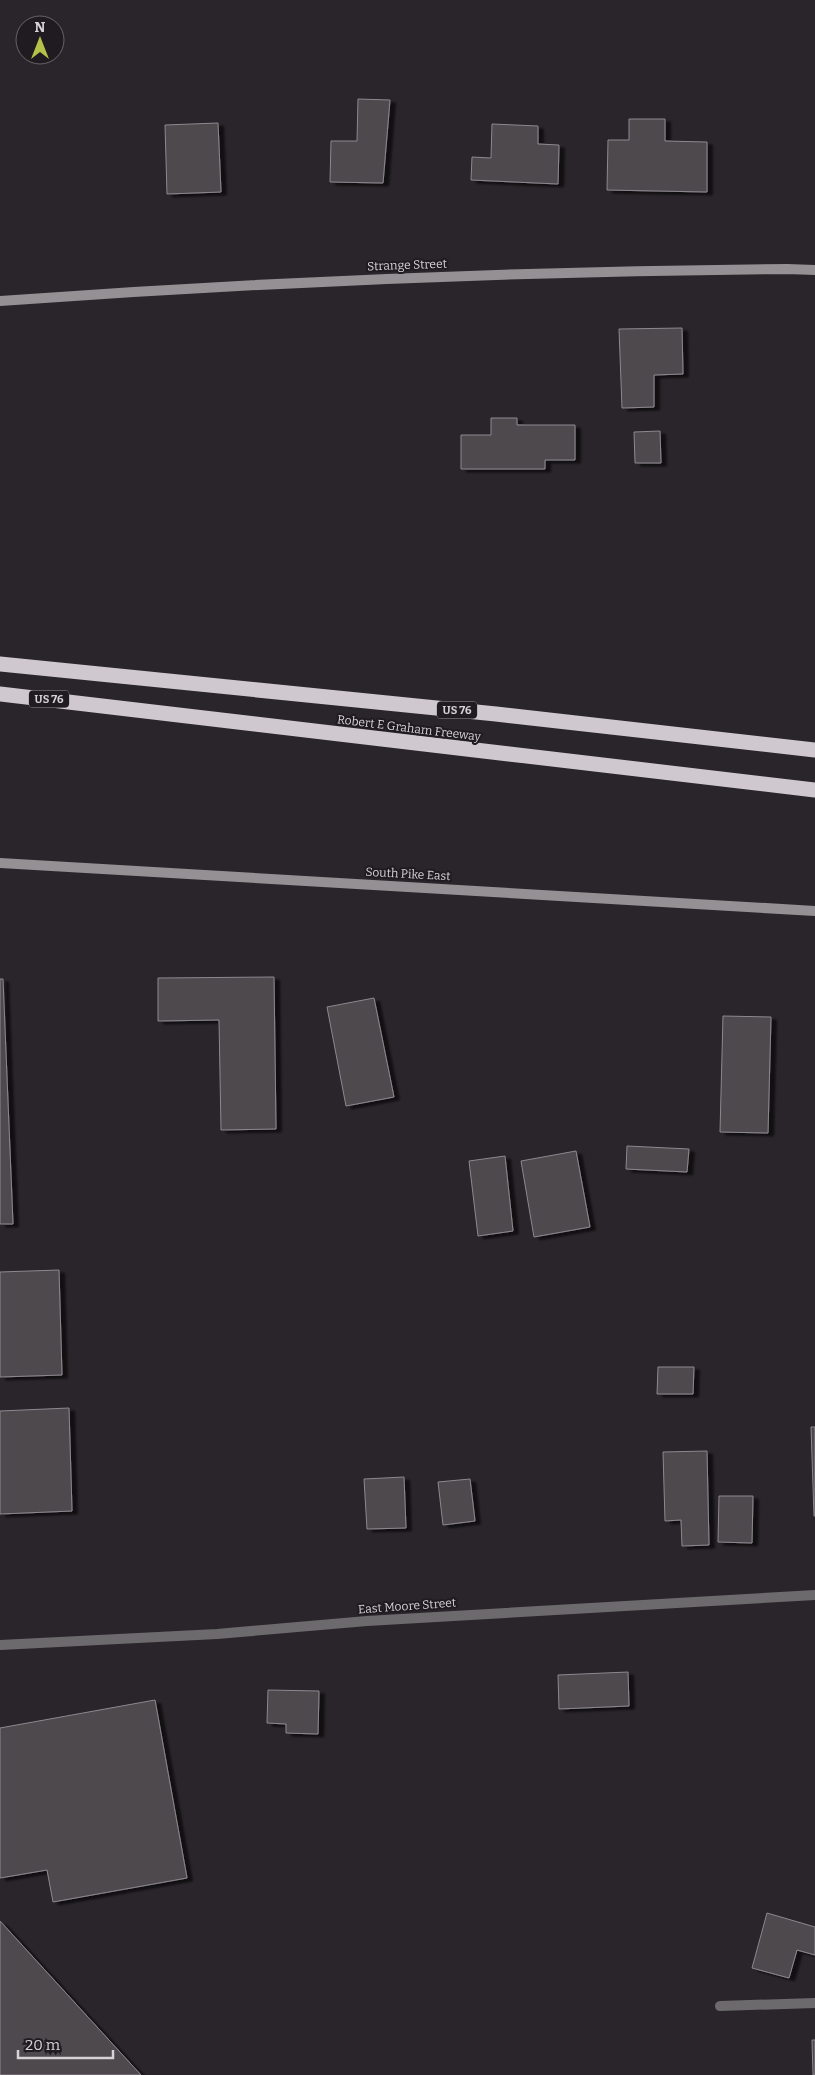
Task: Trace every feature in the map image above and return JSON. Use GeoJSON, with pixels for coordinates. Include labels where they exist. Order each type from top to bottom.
{"type":"FeatureCollection","features":[{"type":"Feature","properties":{"kind":"highway","name":"Robert E Graham Freeway"},"geometry":{"type":"LineString","coordinates":[[0,664],[506,715],[815,750]]}},
{"type":"Feature","properties":{"kind":"highway","name":"Robert E Graham Freeway"},"geometry":{"type":"LineString","coordinates":[[0,694],[815,790]]}},
{"type":"Feature","properties":{"kind":"street","name":"Strange Street"},"geometry":{"type":"LineString","coordinates":[[0,301],[380,278],[612,270],[815,270]]}},
{"type":"Feature","properties":{"kind":"street","name":"South Pike East"},"geometry":{"type":"LineString","coordinates":[[0,863],[815,911]]}},
{"type":"Feature","properties":{"kind":"street","name":"East Moore Street"},"geometry":{"type":"LineString","coordinates":[[0,1645],[217,1634],[367,1621],[815,1595]]}},
{"type":"Feature","properties":{"kind":"street"},"geometry":{"type":"LineString","coordinates":[[720,2006],[815,2003]]}},
{"type":"Feature","properties":{"kind":"building"},"geometry":{"type":"Polygon","coordinates":[[[358,99],[390,100],[383,183],[330,182],[331,141],[357,141],[358,99]]]}},
{"type":"Feature","properties":{"kind":"building"},"geometry":{"type":"Polygon","coordinates":[[[629,119],[665,119],[665,141],[707,142],[707,192],[607,190],[608,140],[629,140],[629,119]]]}},
{"type":"Feature","properties":{"kind":"building"},"geometry":{"type":"Polygon","coordinates":[[[218,123],[221,192],[167,194],[165,125],[218,123]]]}},
{"type":"Feature","properties":{"kind":"building"},"geometry":{"type":"Polygon","coordinates":[[[492,124],[538,126],[538,144],[559,145],[558,184],[471,180],[472,157],[491,158],[492,124]]]}},
{"type":"Feature","properties":{"kind":"building"},"geometry":{"type":"Polygon","coordinates":[[[682,328],[683,374],[654,375],[654,407],[622,408],[619,329],[682,328]]]}},
{"type":"Feature","properties":{"kind":"building"},"geometry":{"type":"Polygon","coordinates":[[[491,418],[517,418],[517,425],[575,425],[575,460],[545,460],[545,469],[461,469],[461,435],[491,435],[491,418]]]}},
{"type":"Feature","properties":{"kind":"building"},"geometry":{"type":"Polygon","coordinates":[[[660,431],[661,463],[635,463],[634,432],[660,431]]]}},
{"type":"Feature","properties":{"kind":"building"},"geometry":{"type":"Polygon","coordinates":[[[274,977],[276,1129],[221,1130],[219,1020],[158,1021],[158,978],[274,977]]]}},
{"type":"Feature","properties":{"kind":"building"},"geometry":{"type":"Polygon","coordinates":[[[0,979],[3,979],[13,1224],[0,1224],[0,979]]]}},
{"type":"Feature","properties":{"kind":"building"},"geometry":{"type":"Polygon","coordinates":[[[374,998],[394,1097],[346,1106],[327,1007],[374,998]]]}},
{"type":"Feature","properties":{"kind":"building"},"geometry":{"type":"Polygon","coordinates":[[[723,1016],[771,1017],[768,1133],[720,1132],[723,1016]]]}},
{"type":"Feature","properties":{"kind":"building"},"geometry":{"type":"Polygon","coordinates":[[[627,1146],[689,1149],[687,1172],[626,1169],[627,1146]]]}},
{"type":"Feature","properties":{"kind":"building"},"geometry":{"type":"Polygon","coordinates":[[[576,1151],[590,1227],[534,1237],[521,1161],[576,1151]]]}},
{"type":"Feature","properties":{"kind":"building"},"geometry":{"type":"Polygon","coordinates":[[[505,1156],[513,1231],[478,1236],[469,1161],[505,1156]]]}},
{"type":"Feature","properties":{"kind":"building"},"geometry":{"type":"Polygon","coordinates":[[[59,1270],[62,1375],[0,1377],[0,1272],[59,1270]]]}},
{"type":"Feature","properties":{"kind":"building"},"geometry":{"type":"Polygon","coordinates":[[[658,1367],[694,1367],[693,1394],[657,1394],[658,1367]]]}},
{"type":"Feature","properties":{"kind":"building"},"geometry":{"type":"Polygon","coordinates":[[[69,1408],[72,1511],[0,1514],[0,1411],[69,1408]]]}},
{"type":"Feature","properties":{"kind":"building"},"geometry":{"type":"Polygon","coordinates":[[[811,1427],[815,1427],[815,1516],[814,1516],[811,1427]]]}},
{"type":"Feature","properties":{"kind":"building"},"geometry":{"type":"Polygon","coordinates":[[[707,1451],[709,1545],[682,1546],[681,1520],[665,1521],[663,1452],[707,1451]]]}},
{"type":"Feature","properties":{"kind":"building"},"geometry":{"type":"Polygon","coordinates":[[[404,1477],[406,1528],[367,1529],[364,1479],[404,1477]]]}},
{"type":"Feature","properties":{"kind":"building"},"geometry":{"type":"Polygon","coordinates":[[[470,1479],[475,1521],[443,1525],[438,1482],[470,1479]]]}},
{"type":"Feature","properties":{"kind":"building"},"geometry":{"type":"Polygon","coordinates":[[[719,1496],[753,1496],[752,1543],[718,1542],[719,1496]]]}},
{"type":"Feature","properties":{"kind":"building"},"geometry":{"type":"Polygon","coordinates":[[[628,1672],[629,1706],[559,1709],[558,1675],[628,1672]]]}},
{"type":"Feature","properties":{"kind":"building"},"geometry":{"type":"Polygon","coordinates":[[[268,1690],[319,1691],[318,1734],[286,1733],[286,1724],[267,1723],[268,1690]]]}},
{"type":"Feature","properties":{"kind":"building"},"geometry":{"type":"Polygon","coordinates":[[[155,1700],[187,1878],[53,1902],[47,1870],[0,1878],[0,1728],[155,1700]]]}},
{"type":"Feature","properties":{"kind":"building"},"geometry":{"type":"Polygon","coordinates":[[[767,1913],[815,1927],[815,1955],[797,1950],[789,1978],[752,1968],[767,1913]]]}},
{"type":"Feature","properties":{"kind":"building"},"geometry":{"type":"Polygon","coordinates":[[[0,1921],[141,2075],[0,2075],[0,1921]]]}},
{"type":"Feature","properties":{"kind":"building"},"geometry":{"type":"Polygon","coordinates":[[[812,2040],[815,2040],[815,2075],[813,2075],[812,2040]]]}}]}
